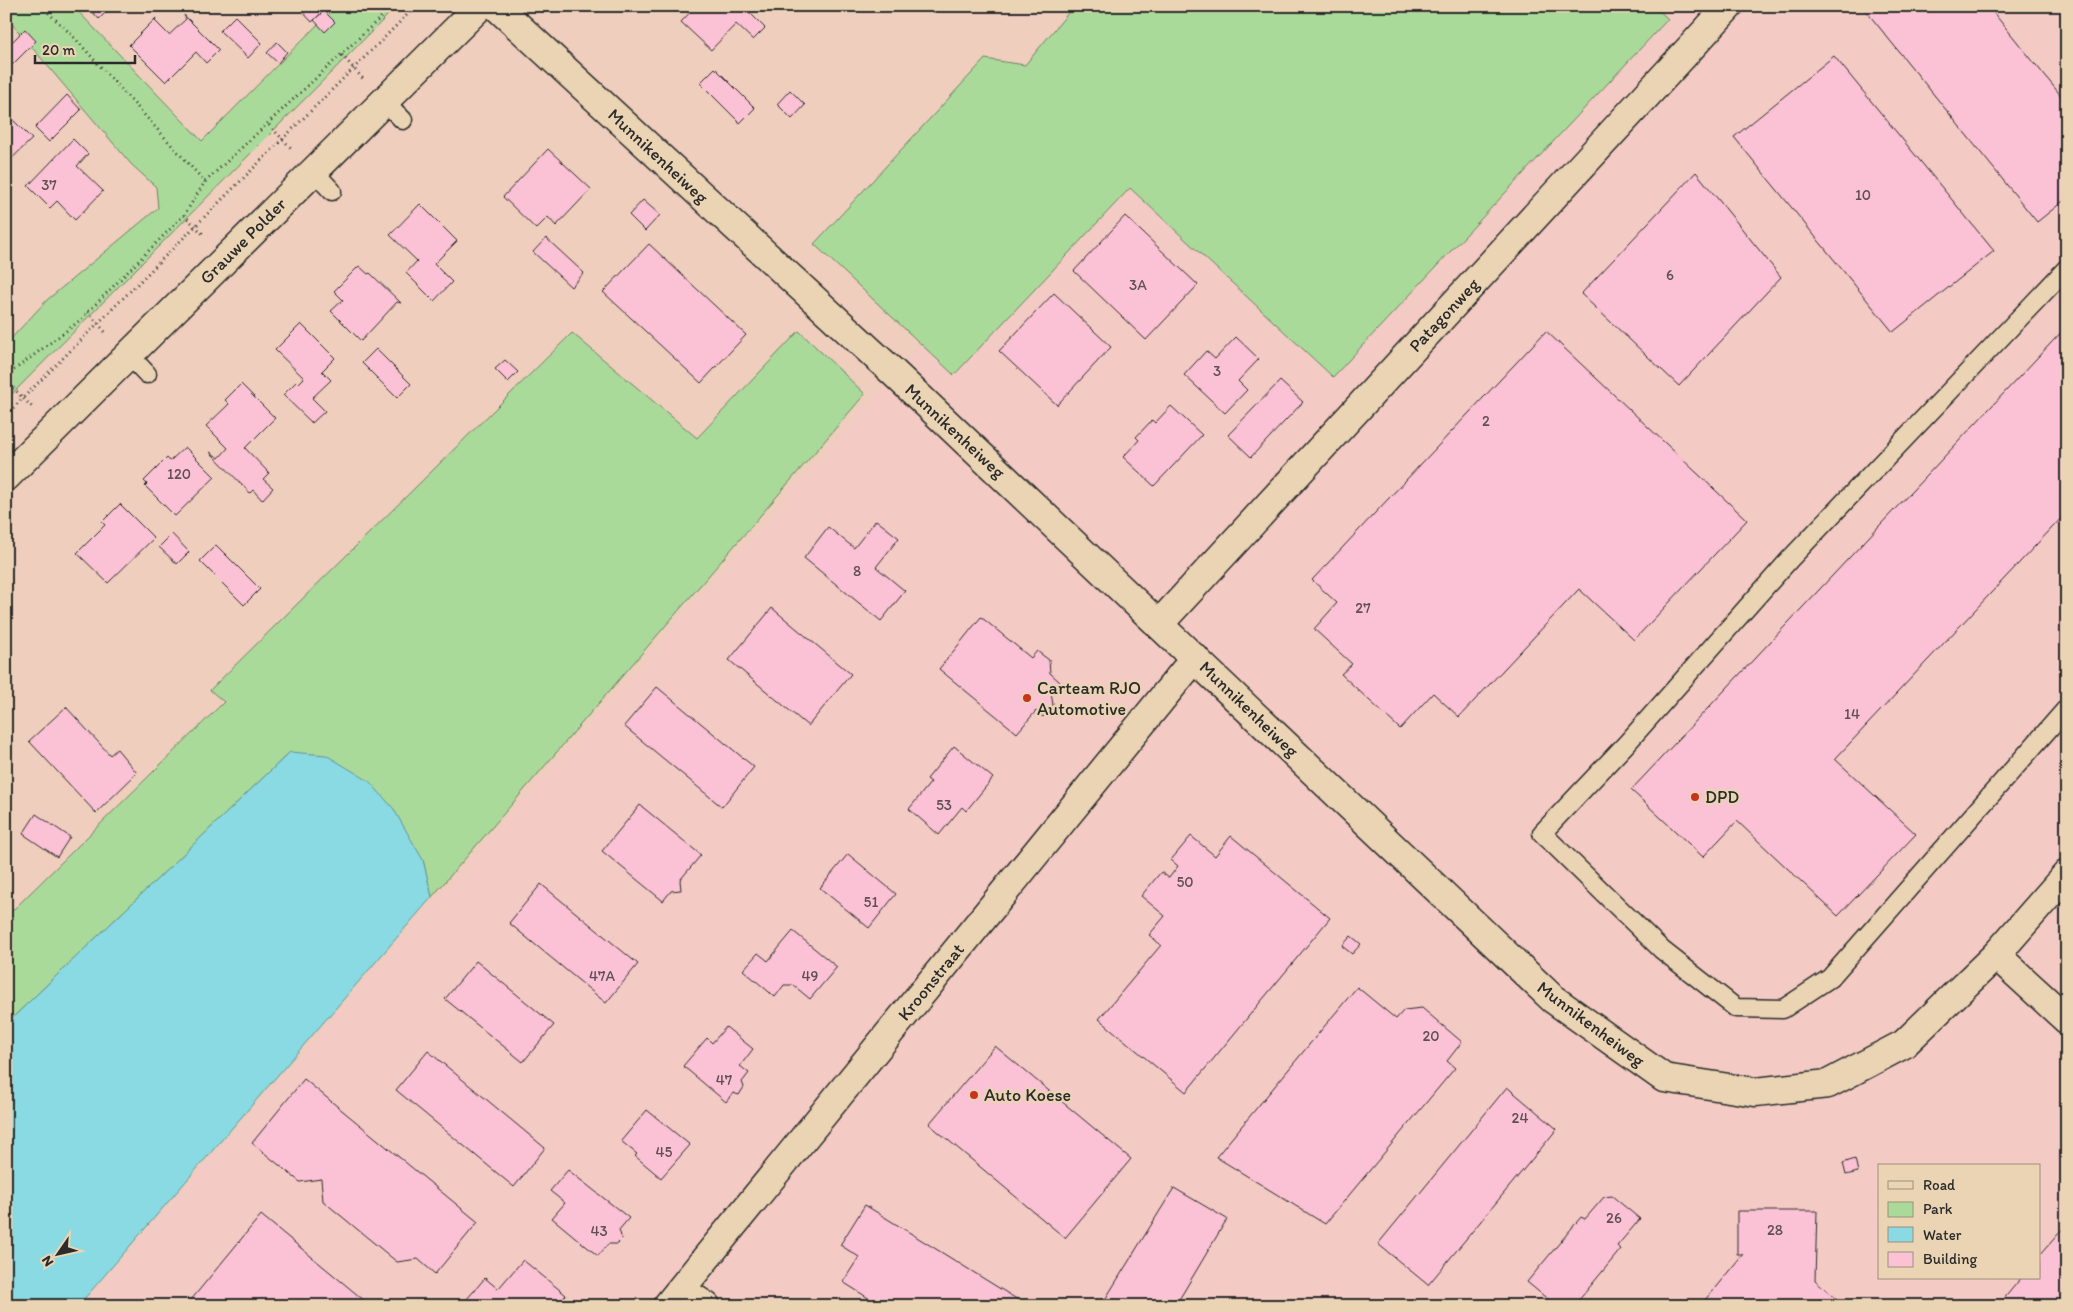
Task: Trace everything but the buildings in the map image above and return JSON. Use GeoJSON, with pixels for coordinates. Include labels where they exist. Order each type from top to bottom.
{"type":"FeatureCollection","features":[{"type":"Feature","properties":{"kind":"street","name":"Grauwe Polder"},"geometry":{"type":"LineString","coordinates":[[6,477],[54,429],[138,364],[394,111],[480,6]]}},
{"type":"Feature","properties":{"kind":"street","name":"Munnikenheiweg"},"geometry":{"type":"LineString","coordinates":[[496,6],[901,380],[1553,999],[1664,1078],[1755,1092],[1828,1084],[1904,1044],[1996,955]]}},
{"type":"Feature","properties":{"kind":"street","name":"Patagonweg"},"geometry":{"type":"LineString","coordinates":[[1159,624],[1729,6]]}},
{"type":"Feature","properties":{"kind":"street","name":"Kroonstraat"},"geometry":{"type":"LineString","coordinates":[[674,1298],[1195,658]]}},
{"type":"Feature","properties":{"kind":"street"},"geometry":{"type":"LineString","coordinates":[[2067,874],[1996,955],[2067,1020]]}},
{"type":"Feature","properties":{"kind":"street"},"geometry":{"type":"LineString","coordinates":[[674,1298],[706,1306]]}},
{"type":"Feature","properties":{"kind":"lane"},"geometry":{"type":"LineString","coordinates":[[2067,268],[1790,559],[1627,743],[1542,833],[1662,950],[1736,1008],[1783,1009],[1830,978],[2067,708]]}},
{"type":"Feature","properties":{"kind":"path"},"geometry":{"type":"LineString","coordinates":[[41,6],[71,34],[205,182]]}},
{"type":"Feature","properties":{"kind":"path"},"geometry":{"type":"LineString","coordinates":[[6,376],[78,322],[184,215],[205,182],[393,6]]}},
{"type":"Feature","properties":{"kind":"path"},"geometry":{"type":"LineString","coordinates":[[6,415],[416,6]]}},
{"type":"Feature","properties":{"kind":"path"},"geometry":{"type":"LineString","coordinates":[[6,380],[54,429]]}},
{"type":"Feature","properties":{"kind":"shaded area"},"geometry":{"type":"Polygon","coordinates":[[[1247,6],[2067,6],[2067,1306],[81,1306],[894,373],[1247,6]]]}},
{"type":"Feature","properties":{"kind":"green space"},"geometry":{"type":"Polygon","coordinates":[[[6,6],[73,6],[202,141],[336,6],[397,6],[6,400],[6,344],[47,300],[158,208],[156,187],[131,164],[6,17],[6,6]]]}},
{"type":"Feature","properties":{"kind":"green space"},"geometry":{"type":"Polygon","coordinates":[[[1074,6],[1654,6],[1668,19],[1333,377],[1130,188],[954,375],[814,244],[985,59],[1025,65],[1074,6]]]}},
{"type":"Feature","properties":{"kind":"green space"},"geometry":{"type":"Polygon","coordinates":[[[799,331],[865,394],[432,897],[423,860],[290,752],[6,1024],[6,917],[224,702],[210,690],[572,333],[697,438],[799,331]]]}},
{"type":"Feature","properties":{"kind":"water"},"geometry":{"type":"Polygon","coordinates":[[[290,752],[326,755],[369,781],[393,808],[423,860],[432,897],[78,1306],[20,1306],[6,1297],[6,1024],[290,752]]]}},
{"type":"Feature","properties":{"kind":"place","name":"Carteam RJO Automotive"},"geometry":{"type":"Point","coordinates":[1027,698]}},
{"type":"Feature","properties":{"kind":"place","name":"DPD"},"geometry":{"type":"Point","coordinates":[1695,797]}},
{"type":"Feature","properties":{"kind":"place","name":"Auto Koese"},"geometry":{"type":"Point","coordinates":[974,1095]}}]}
